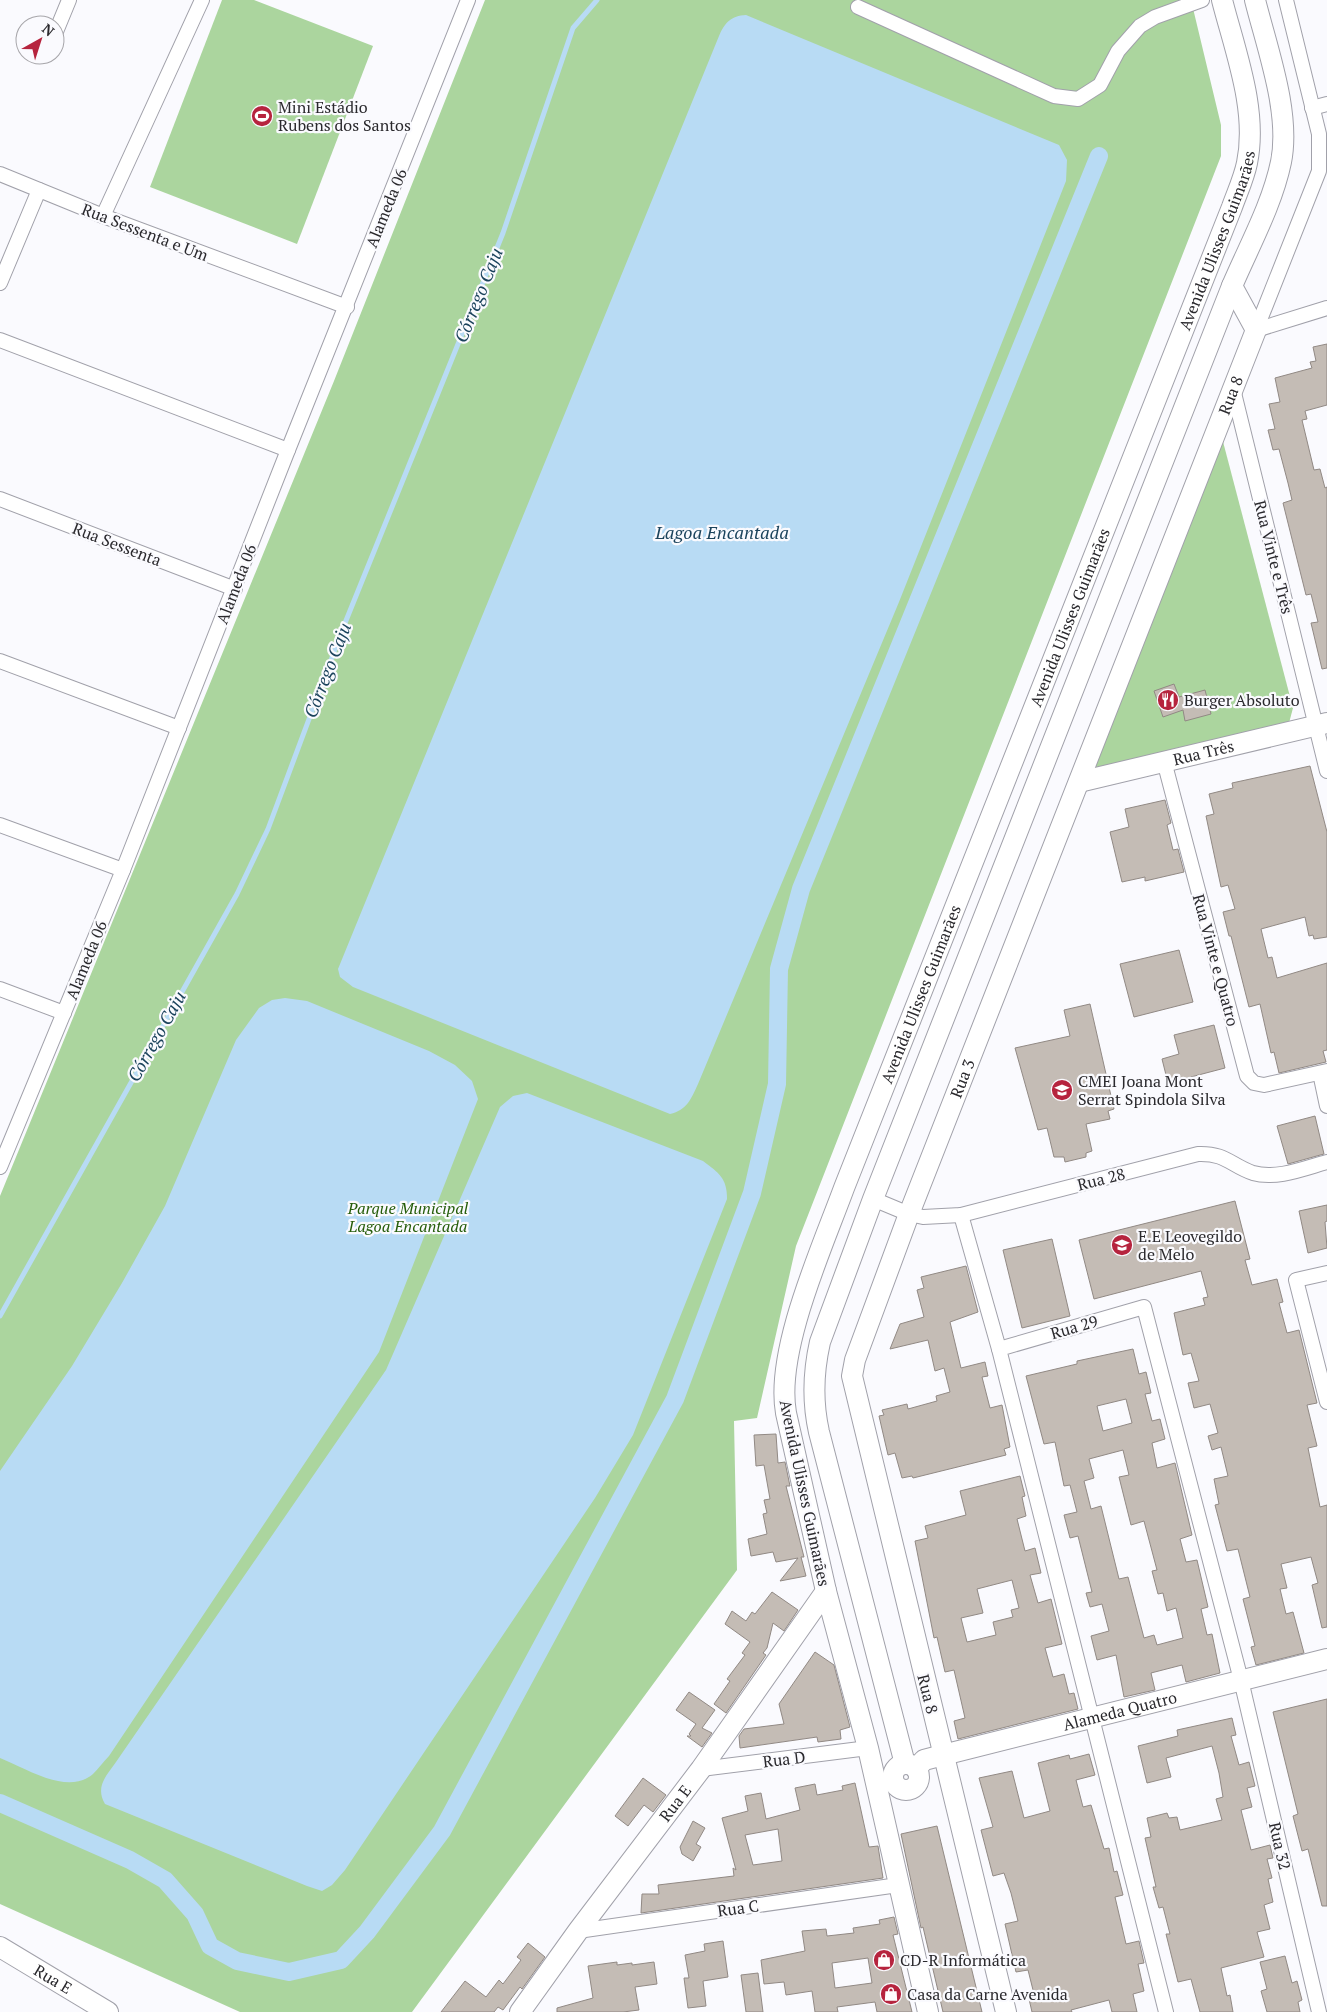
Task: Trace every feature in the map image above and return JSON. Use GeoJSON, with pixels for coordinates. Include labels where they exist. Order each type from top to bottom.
{"type":"FeatureCollection","features":[{"type":"Feature","properties":{"kind":"main road","name":"Avenida Ulisses Guimarães"},"geometry":{"type":"LineString","coordinates":[[897,1773],[868,1748],[826,1591],[786,1413],[784,1386],[790,1345],[844,1188],[1232,207],[1247,163],[1250,123],[1241,76],[1222,0]]}},
{"type":"Feature","properties":{"kind":"main road","name":"Avenida Ulisses Guimarães"},"geometry":{"type":"LineString","coordinates":[[928,2012],[898,1885],[897,1773],[819,1432],[813,1381],[820,1342],[873,1199],[1232,286],[1272,194],[1282,160],[1283,134],[1280,100],[1255,0]]}},
{"type":"Feature","properties":{"kind":"main road"},"geometry":{"type":"LineString","coordinates":[[1232,286],[1256,330]]}},
{"type":"Feature","properties":{"kind":"main road","name":"Rua 8"},"geometry":{"type":"LineString","coordinates":[[1079,782],[1256,330]]}},
{"type":"Feature","properties":{"kind":"main road","name":"Rua Três"},"geometry":{"type":"LineString","coordinates":[[1079,782],[1322,724]]}},
{"type":"Feature","properties":{"kind":"main road","name":"Rua 3"},"geometry":{"type":"LineString","coordinates":[[852,1376],[855,1360],[909,1214],[1079,782]]}},
{"type":"Feature","properties":{"kind":"main road"},"geometry":{"type":"LineString","coordinates":[[844,1188],[873,1199]]}},
{"type":"Feature","properties":{"kind":"main road","name":"Rua 8"},"geometry":{"type":"LineString","coordinates":[[852,1376],[1006,2012]]}},
{"type":"Feature","properties":{"kind":"main road","name":"Rua E"},"geometry":{"type":"LineString","coordinates":[[520,2012],[578,1931],[701,1769],[826,1591]]}},
{"type":"Feature","properties":{"kind":"main road","name":"Alameda Quatro"},"geometry":{"type":"LineString","coordinates":[[897,1773],[924,1760],[1327,1659]]}},
{"type":"Feature","properties":{"kind":"main road","name":"Rua E"},"geometry":{"type":"LineString","coordinates":[[0,1947],[108,2012]]}},
{"type":"Feature","properties":{"kind":"street"},"geometry":{"type":"LineString","coordinates":[[63,15],[69,0]]}},
{"type":"Feature","properties":{"kind":"street"},"geometry":{"type":"LineString","coordinates":[[103,216],[202,0]]}},
{"type":"Feature","properties":{"kind":"street","name":"Alameda 06"},"geometry":{"type":"LineString","coordinates":[[1,1161],[123,870],[468,0]]}},
{"type":"Feature","properties":{"kind":"street"},"geometry":{"type":"LineString","coordinates":[[858,7],[1054,96],[1078,98],[1100,85],[1118,51],[1140,26],[1154,17],[1202,0]]}},
{"type":"Feature","properties":{"kind":"street","name":"Rua 8"},"geometry":{"type":"LineString","coordinates":[[1256,330],[1318,170],[1320,134],[1286,0]]}},
{"type":"Feature","properties":{"kind":"street"},"geometry":{"type":"LineString","coordinates":[[1312,108],[1327,104]]}},
{"type":"Feature","properties":{"kind":"street","name":"Rua Sessenta e Um"},"geometry":{"type":"LineString","coordinates":[[0,174],[103,216],[346,307]]}},
{"type":"Feature","properties":{"kind":"street"},"geometry":{"type":"LineString","coordinates":[[0,283],[38,190]]}},
{"type":"Feature","properties":{"kind":"street"},"geometry":{"type":"LineString","coordinates":[[1256,330],[1327,308]]}},
{"type":"Feature","properties":{"kind":"street"},"geometry":{"type":"LineString","coordinates":[[0,340],[288,450]]}},
{"type":"Feature","properties":{"kind":"street","name":"Rua Vinte e Três"},"geometry":{"type":"LineString","coordinates":[[1232,388],[1322,724]]}},
{"type":"Feature","properties":{"kind":"street","name":"Rua Sessenta"},"geometry":{"type":"LineString","coordinates":[[0,498],[235,589]]}},
{"type":"Feature","properties":{"kind":"street"},"geometry":{"type":"LineString","coordinates":[[0,661],[179,728]]}},
{"type":"Feature","properties":{"kind":"street"},"geometry":{"type":"LineString","coordinates":[[1322,724],[1327,771]]}},
{"type":"Feature","properties":{"kind":"street","name":"Rua Vinte e Quatro"},"geometry":{"type":"LineString","coordinates":[[1164,761],[1247,1076],[1254,1083],[1264,1086],[1323,1072]]}},
{"type":"Feature","properties":{"kind":"street"},"geometry":{"type":"LineString","coordinates":[[0,824],[123,870]]}},
{"type":"Feature","properties":{"kind":"street"},"geometry":{"type":"LineString","coordinates":[[0,989],[64,1012]]}},
{"type":"Feature","properties":{"kind":"street"},"geometry":{"type":"LineString","coordinates":[[1323,1072],[1327,1106]]}},
{"type":"Feature","properties":{"kind":"street","name":"Rua 28"},"geometry":{"type":"LineString","coordinates":[[873,1199],[909,1214],[923,1217],[961,1215],[1198,1154],[1223,1156],[1255,1173],[1266,1174],[1279,1174],[1327,1162]]}},
{"type":"Feature","properties":{"kind":"street"},"geometry":{"type":"LineString","coordinates":[[961,1215],[999,1349],[1166,2012]]}},
{"type":"Feature","properties":{"kind":"street"},"geometry":{"type":"LineString","coordinates":[[1327,1273],[1296,1280],[1327,1402]]}},
{"type":"Feature","properties":{"kind":"street","name":"Rua 29"},"geometry":{"type":"LineString","coordinates":[[999,1349],[1144,1307],[1241,1680]]}},
{"type":"Feature","properties":{"kind":"street","name":"Rua 32"},"geometry":{"type":"LineString","coordinates":[[1241,1680],[1320,2012]]}},
{"type":"Feature","properties":{"kind":"street","name":"Rua D"},"geometry":{"type":"LineString","coordinates":[[701,1769],[868,1748]]}},
{"type":"Feature","properties":{"kind":"street","name":"Rua C"},"geometry":{"type":"LineString","coordinates":[[578,1931],[898,1885]]}},
{"type":"Feature","properties":{"kind":"green space","name":"Mini Estádio Rubens dos Santos"},"geometry":{"type":"Polygon","coordinates":[[[222,0],[254,0],[373,46],[297,244],[150,187],[222,0]]]}},
{"type":"Feature","properties":{"kind":"green space","name":"Parque Municipal Lagoa Encantada"},"geometry":{"type":"Polygon","coordinates":[[[485,0],[1191,0],[1221,125],[1221,156],[796,1246],[757,1418],[734,1421],[737,1570],[412,2012],[240,2012],[0,1904],[0,1196],[334,381],[485,0]]]}},
{"type":"Feature","properties":{"kind":"green space"},"geometry":{"type":"Polygon","coordinates":[[[1221,434],[1293,708],[1289,723],[1094,771],[1221,434]]]}},
{"type":"Feature","properties":{"kind":"water","name":"Lagoa Encantada"},"geometry":{"type":"Polygon","coordinates":[[[746,15],[1059,145],[1067,160],[1066,181],[899,602],[698,1084],[691,1099],[684,1107],[670,1114],[353,987],[340,977],[338,969],[719,36],[732,18],[746,15]]]}},
{"type":"Feature","properties":{"kind":"water"},"geometry":{"type":"Polygon","coordinates":[[[285,998],[307,1001],[429,1051],[455,1065],[472,1081],[478,1099],[379,1352],[109,1756],[93,1774],[83,1780],[71,1782],[46,1778],[0,1758],[0,1471],[72,1366],[122,1283],[165,1206],[236,1040],[259,1008],[272,1000],[285,998]]]}},
{"type":"Feature","properties":{"kind":"water"},"geometry":{"type":"Polygon","coordinates":[[[527,1093],[703,1161],[718,1173],[726,1186],[727,1199],[633,1435],[595,1498],[345,1870],[332,1885],[322,1891],[307,1886],[105,1804],[102,1798],[101,1787],[105,1777],[386,1370],[500,1107],[513,1096],[527,1093]]]}},
{"type":"Feature","properties":{"kind":"building"},"geometry":{"type":"Polygon","coordinates":[[[1327,344],[1327,405],[1305,411],[1307,419],[1302,420],[1314,470],[1320,469],[1325,488],[1327,487],[1327,668],[1322,669],[1311,623],[1318,622],[1311,594],[1306,595],[1283,503],[1292,500],[1279,449],[1273,450],[1268,430],[1275,429],[1269,404],[1280,402],[1275,378],[1312,368],[1310,362],[1316,361],[1313,347],[1327,344]]]}},
{"type":"Feature","properties":{"kind":"building"},"geometry":{"type":"Polygon","coordinates":[[[1174,684],[1179,697],[1205,690],[1211,714],[1185,721],[1183,710],[1163,717],[1154,691],[1174,684]]]}},
{"type":"Feature","properties":{"kind":"building"},"geometry":{"type":"Polygon","coordinates":[[[1310,766],[1327,832],[1327,937],[1314,939],[1313,935],[1309,936],[1305,917],[1261,929],[1268,958],[1272,957],[1277,978],[1327,963],[1327,1050],[1323,1051],[1326,1062],[1279,1073],[1274,1052],[1271,1053],[1260,1004],[1249,1007],[1223,912],[1235,909],[1228,885],[1221,887],[1206,816],[1214,814],[1209,794],[1233,788],[1232,783],[1310,766]]]}},
{"type":"Feature","properties":{"kind":"building"},"geometry":{"type":"Polygon","coordinates":[[[1165,800],[1171,823],[1167,825],[1173,850],[1178,849],[1184,872],[1145,881],[1145,877],[1122,882],[1110,832],[1129,827],[1125,809],[1165,800]]]}},
{"type":"Feature","properties":{"kind":"building"},"geometry":{"type":"Polygon","coordinates":[[[1179,950],[1193,1002],[1134,1017],[1120,964],[1179,950]]]}},
{"type":"Feature","properties":{"kind":"building"},"geometry":{"type":"Polygon","coordinates":[[[1090,1004],[1114,1109],[1108,1111],[1110,1119],[1086,1124],[1092,1151],[1086,1153],[1086,1157],[1065,1162],[1064,1157],[1054,1157],[1047,1128],[1038,1130],[1015,1048],[1070,1036],[1064,1010],[1090,1004]]]}},
{"type":"Feature","properties":{"kind":"building"},"geometry":{"type":"Polygon","coordinates":[[[1214,1025],[1225,1068],[1168,1083],[1162,1059],[1179,1054],[1174,1035],[1214,1025]]]}},
{"type":"Feature","properties":{"kind":"building"},"geometry":{"type":"Polygon","coordinates":[[[1315,1116],[1324,1154],[1288,1164],[1277,1126],[1315,1116]]]}},
{"type":"Feature","properties":{"kind":"building"},"geometry":{"type":"Polygon","coordinates":[[[1235,1201],[1250,1259],[1245,1260],[1252,1285],[1277,1279],[1283,1302],[1279,1303],[1287,1333],[1299,1330],[1317,1403],[1307,1405],[1317,1446],[1308,1448],[1320,1507],[1327,1505],[1327,1627],[1322,1628],[1312,1585],[1318,1583],[1311,1557],[1281,1564],[1287,1588],[1280,1589],[1286,1614],[1293,1612],[1304,1653],[1256,1665],[1251,1647],[1255,1646],[1243,1599],[1250,1597],[1238,1549],[1227,1551],[1215,1505],[1219,1504],[1214,1479],[1228,1476],[1221,1447],[1212,1450],[1208,1436],[1218,1433],[1210,1404],[1194,1408],[1188,1383],[1199,1381],[1191,1353],[1183,1355],[1174,1313],[1205,1305],[1203,1298],[1208,1297],[1201,1271],[1094,1299],[1079,1240],[1235,1201]]]}},
{"type":"Feature","properties":{"kind":"building"},"geometry":{"type":"Polygon","coordinates":[[[1327,1205],[1327,1221],[1325,1222],[1327,1248],[1308,1253],[1299,1211],[1327,1205]]]}},
{"type":"Feature","properties":{"kind":"building"},"geometry":{"type":"Polygon","coordinates":[[[1052,1239],[1070,1316],[1022,1328],[1003,1250],[1052,1239]]]}},
{"type":"Feature","properties":{"kind":"building"},"geometry":{"type":"Polygon","coordinates":[[[966,1266],[978,1312],[950,1322],[961,1368],[985,1362],[988,1376],[982,1377],[990,1408],[1002,1405],[1010,1447],[1004,1449],[1006,1455],[913,1478],[912,1476],[902,1478],[895,1453],[888,1455],[879,1416],[884,1415],[882,1410],[907,1404],[908,1409],[937,1401],[936,1396],[950,1392],[944,1368],[935,1371],[928,1340],[890,1349],[900,1324],[924,1317],[917,1290],[924,1288],[921,1277],[966,1266]]]}},
{"type":"Feature","properties":{"kind":"building"},"geometry":{"type":"Polygon","coordinates":[[[1133,1349],[1139,1374],[1146,1372],[1151,1393],[1145,1394],[1152,1421],[1160,1419],[1165,1439],[1152,1443],[1157,1468],[1175,1463],[1192,1535],[1180,1539],[1186,1562],[1197,1560],[1208,1607],[1201,1609],[1207,1635],[1212,1634],[1220,1673],[1186,1682],[1182,1665],[1151,1673],[1155,1690],[1124,1697],[1116,1655],[1097,1660],[1091,1636],[1109,1631],[1102,1604],[1090,1607],[1086,1593],[1092,1592],[1078,1536],[1070,1538],[1064,1515],[1077,1512],[1070,1485],[1064,1486],[1055,1442],[1044,1444],[1026,1376],[1077,1364],[1077,1361],[1133,1349]],[[1126,1399],[1097,1406],[1103,1431],[1132,1423],[1126,1399]],[[1123,1450],[1089,1459],[1094,1478],[1084,1481],[1091,1509],[1101,1506],[1119,1579],[1128,1577],[1144,1638],[1154,1635],[1157,1645],[1183,1638],[1176,1608],[1167,1611],[1163,1593],[1158,1594],[1152,1571],[1157,1570],[1144,1521],[1131,1525],[1119,1477],[1129,1475],[1123,1450]]]}},
{"type":"Feature","properties":{"kind":"building"},"geometry":{"type":"Polygon","coordinates":[[[776,1434],[778,1463],[785,1462],[790,1486],[786,1486],[804,1557],[801,1557],[806,1576],[780,1581],[798,1558],[776,1562],[773,1552],[751,1556],[748,1539],[767,1534],[763,1514],[767,1513],[764,1500],[770,1499],[764,1465],[756,1466],[754,1435],[776,1434]]]}},
{"type":"Feature","properties":{"kind":"building"},"geometry":{"type":"Polygon","coordinates":[[[1020,1476],[1025,1496],[1022,1497],[1026,1516],[1017,1519],[1025,1551],[1035,1548],[1041,1573],[1030,1575],[1038,1603],[1051,1599],[1062,1644],[1045,1648],[1053,1677],[1064,1674],[1069,1694],[1074,1693],[1078,1709],[958,1739],[954,1721],[965,1718],[954,1670],[945,1672],[937,1637],[934,1638],[915,1541],[928,1538],[925,1526],[966,1515],[960,1491],[1020,1476]],[[1012,1580],[977,1589],[983,1613],[961,1618],[967,1642],[996,1635],[993,1622],[1013,1617],[1011,1610],[1019,1608],[1012,1580]]]}},
{"type":"Feature","properties":{"kind":"building"},"geometry":{"type":"Polygon","coordinates":[[[772,1592],[798,1610],[784,1631],[773,1623],[767,1648],[763,1653],[766,1655],[726,1713],[714,1704],[730,1681],[727,1679],[745,1655],[742,1653],[750,1642],[725,1624],[732,1611],[746,1621],[752,1612],[755,1614],[772,1592]]]}},
{"type":"Feature","properties":{"kind":"building"},"geometry":{"type":"Polygon","coordinates":[[[815,1652],[834,1665],[850,1727],[840,1730],[841,1739],[818,1742],[817,1737],[740,1748],[739,1736],[744,1729],[784,1724],[779,1704],[815,1652]]]}},
{"type":"Feature","properties":{"kind":"building"},"geometry":{"type":"Polygon","coordinates":[[[689,1692],[715,1710],[702,1728],[712,1733],[702,1747],[687,1736],[691,1736],[689,1734],[696,1724],[676,1710],[689,1692]]]}},
{"type":"Feature","properties":{"kind":"building"},"geometry":{"type":"Polygon","coordinates":[[[1327,1699],[1327,1906],[1322,1906],[1308,1849],[1302,1851],[1293,1816],[1298,1814],[1273,1712],[1327,1699]]]}},
{"type":"Feature","properties":{"kind":"building"},"geometry":{"type":"Polygon","coordinates":[[[1232,1718],[1236,1735],[1231,1736],[1239,1765],[1249,1762],[1255,1786],[1247,1788],[1252,1807],[1241,1810],[1251,1850],[1270,1845],[1273,1858],[1267,1859],[1272,1878],[1268,1879],[1273,1902],[1264,1905],[1270,1929],[1257,1932],[1264,1957],[1221,1968],[1227,1996],[1230,1995],[1233,2012],[1200,2012],[1191,1979],[1178,1982],[1166,1934],[1170,1934],[1163,1907],[1159,1908],[1153,1887],[1156,1887],[1145,1838],[1151,1837],[1147,1818],[1167,1813],[1169,1818],[1177,1817],[1180,1830],[1222,1820],[1216,1799],[1223,1797],[1219,1773],[1212,1746],[1166,1758],[1171,1777],[1147,1783],[1138,1746],[1178,1736],[1177,1730],[1232,1718]]]}},
{"type":"Feature","properties":{"kind":"building"},"geometry":{"type":"Polygon","coordinates":[[[1089,1754],[1095,1775],[1076,1780],[1083,1807],[1091,1805],[1104,1849],[1109,1848],[1114,1872],[1117,1871],[1123,1895],[1115,1897],[1126,1944],[1139,1941],[1144,1963],[1138,1964],[1144,1991],[1133,1994],[1137,2012],[1112,2012],[1109,2000],[1071,2010],[1072,2012],[1032,2012],[1029,1999],[1035,1998],[1028,1970],[1016,1972],[1005,1924],[1018,1921],[1011,1893],[1004,1873],[993,1876],[981,1830],[993,1827],[979,1778],[1012,1771],[1024,1818],[1050,1811],[1038,1763],[1069,1755],[1070,1759],[1089,1754]]]}},
{"type":"Feature","properties":{"kind":"building"},"geometry":{"type":"Polygon","coordinates":[[[643,1778],[666,1795],[653,1812],[644,1805],[628,1826],[615,1816],[643,1778]]]}},
{"type":"Feature","properties":{"kind":"building"},"geometry":{"type":"Polygon","coordinates":[[[855,1783],[869,1847],[878,1846],[883,1878],[641,1913],[642,1894],[659,1894],[658,1885],[734,1876],[733,1868],[736,1870],[722,1818],[748,1811],[745,1796],[761,1793],[766,1819],[800,1810],[795,1788],[815,1784],[817,1795],[843,1790],[842,1786],[855,1783]],[[778,1829],[745,1835],[753,1865],[782,1861],[778,1829]]]}},
{"type":"Feature","properties":{"kind":"building"},"geometry":{"type":"Polygon","coordinates":[[[693,1821],[705,1828],[696,1844],[701,1847],[693,1861],[682,1854],[680,1847],[693,1821]]]}},
{"type":"Feature","properties":{"kind":"building"},"geometry":{"type":"Polygon","coordinates":[[[937,1826],[982,2012],[943,2012],[923,1927],[921,1928],[901,1834],[937,1826]]]}},
{"type":"Feature","properties":{"kind":"building"},"geometry":{"type":"Polygon","coordinates":[[[894,1917],[898,1934],[893,1935],[912,2012],[877,2012],[875,2002],[837,2007],[838,2012],[815,2012],[812,1991],[786,1995],[784,1982],[764,1984],[761,1960],[805,1951],[802,1931],[826,1929],[827,1936],[854,1933],[853,1928],[880,1924],[879,1920],[894,1917]],[[868,1958],[832,1963],[835,1988],[872,1983],[868,1958]]]}},
{"type":"Feature","properties":{"kind":"building"},"geometry":{"type":"Polygon","coordinates":[[[723,1941],[728,1977],[703,1981],[706,2006],[688,2008],[684,1978],[689,1978],[685,1955],[705,1951],[704,1944],[723,1941]]]}},
{"type":"Feature","properties":{"kind":"building"},"geometry":{"type":"Polygon","coordinates":[[[528,1943],[545,1957],[522,1989],[520,1987],[503,2010],[498,2007],[494,2012],[441,2012],[465,1981],[486,1997],[499,1980],[503,1984],[521,1960],[517,1957],[528,1943]]]}},
{"type":"Feature","properties":{"kind":"building"},"geometry":{"type":"Polygon","coordinates":[[[1285,1956],[1292,1983],[1297,1981],[1302,2000],[1298,2002],[1300,2012],[1267,2012],[1261,1991],[1267,1989],[1260,1962],[1285,1956]]]}},
{"type":"Feature","properties":{"kind":"building"},"geometry":{"type":"Polygon","coordinates":[[[617,1962],[617,1965],[632,1963],[632,1965],[654,1962],[657,1984],[635,1987],[639,2010],[623,2012],[557,2012],[557,2008],[593,1998],[588,1966],[617,1962]]]}},
{"type":"Feature","properties":{"kind":"building"},"geometry":{"type":"Polygon","coordinates":[[[758,1973],[763,2012],[746,2012],[741,1975],[758,1973]]]}},
{"type":"Feature","properties":{"kind":"waterway","name":"Córrego Caju"},"geometry":{"type":"LineString","coordinates":[[0,1316],[237,894],[268,829],[343,628],[503,233],[573,28],[597,0]]}},
{"type":"Feature","properties":{"kind":"waterway"},"geometry":{"type":"LineString","coordinates":[[0,1803],[130,1860],[165,1880],[195,1914],[210,1946],[237,1961],[289,1972],[341,1960],[367,1932],[442,1831],[675,1399],[752,1193],[777,1084],[779,969],[801,889],[1099,156]]}},
{"type":"Feature","properties":{"kind":"place","name":"Mini Estádio Rubens dos Santos"},"geometry":{"type":"Point","coordinates":[262,116]}},
{"type":"Feature","properties":{"kind":"place","name":"Burger Absoluto"},"geometry":{"type":"Point","coordinates":[1168,700]}},
{"type":"Feature","properties":{"kind":"place","name":"CMEI Joana Mont Serrat Spindola Silva"},"geometry":{"type":"Point","coordinates":[1062,1090]}},
{"type":"Feature","properties":{"kind":"place","name":"E.E Leovegildo de Melo"},"geometry":{"type":"Point","coordinates":[1122,1245]}},
{"type":"Feature","properties":{"kind":"place","name":"CD-R Informática"},"geometry":{"type":"Point","coordinates":[884,1960]}},
{"type":"Feature","properties":{"kind":"place","name":"Casa da Carne Avenida"},"geometry":{"type":"Point","coordinates":[891,1994]}}]}
